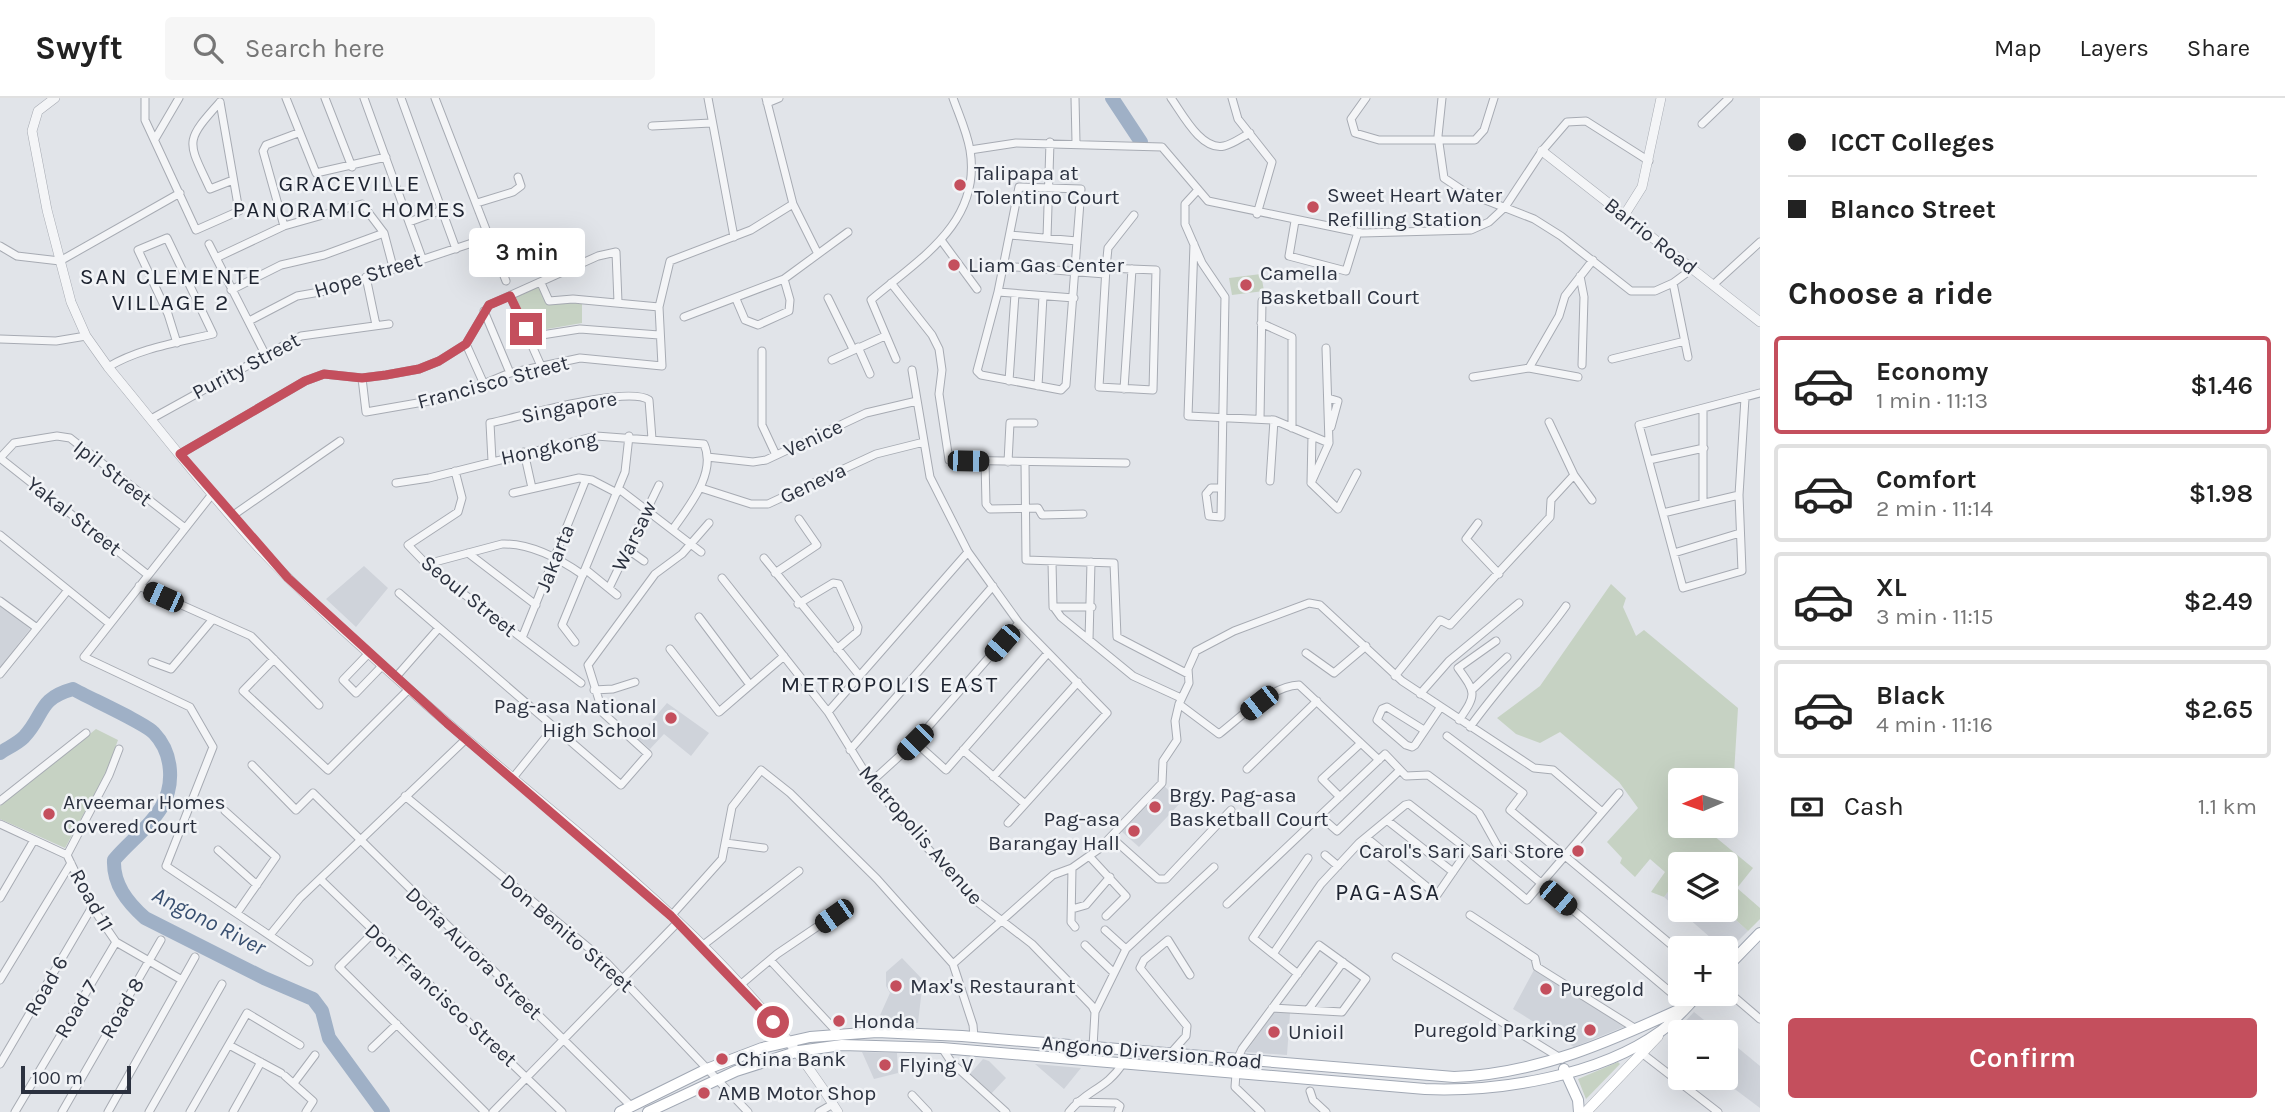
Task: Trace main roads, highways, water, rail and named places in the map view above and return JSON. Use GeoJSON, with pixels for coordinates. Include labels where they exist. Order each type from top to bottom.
{"type":"FeatureCollection","features":[{"type":"Feature","properties":{"kind":"main road"},"geometry":{"type":"LineString","coordinates":[[1738,957],[1758,939]]}},
{"type":"Feature","properties":{"kind":"main road","name":"Angono Diversion Road"},"geometry":{"type":"LineString","coordinates":[[620,1112],[634,1109],[707,1069],[790,1041],[838,1033],[909,1032],[1425,1076],[1466,1076],[1562,1059],[1636,1030],[1687,1006]]}},
{"type":"Feature","properties":{"kind":"main road","name":"Angono Diversion Road"},"geometry":{"type":"LineString","coordinates":[[648,1112],[717,1079],[799,1051],[868,1045],[942,1048],[1467,1090],[1510,1085],[1565,1073],[1637,1049],[1663,1030],[1687,1006]]}},
{"type":"Feature","properties":{"kind":"main road"},"geometry":{"type":"LineString","coordinates":[[1026,1055],[1027,1042]]}},
{"type":"Feature","properties":{"kind":"main road"},"geometry":{"type":"LineString","coordinates":[[1586,1112],[1637,1049]]}},
{"type":"Feature","properties":{"kind":"main road"},"geometry":{"type":"LineString","coordinates":[[1160,1067],[1165,1054]]}},
{"type":"Feature","properties":{"kind":"main road"},"geometry":{"type":"LineString","coordinates":[[1562,1059],[1565,1073],[1578,1100],[1579,1112]]}},
{"type":"Feature","properties":{"kind":"main road"},"geometry":{"type":"LineString","coordinates":[[1466,1076],[1467,1090]]}},
{"type":"Feature","properties":{"kind":"waterway"},"geometry":{"type":"LineString","coordinates":[[1112,98],[1141,142]]}},
{"type":"Feature","properties":{"kind":"waterway","name":"Angono River"},"geometry":{"type":"LineString","coordinates":[[0,753],[24,737],[47,703],[61,693],[73,689],[129,717],[154,733],[168,759],[168,789],[156,816],[114,860],[114,869],[122,892],[145,918],[264,978],[313,999],[322,1011],[329,1038],[383,1112]]}},
{"type":"Feature","properties":{"kind":"place","name":"Talipapa at Tolentino Court"},"geometry":{"type":"Point","coordinates":[960,185]}},
{"type":"Feature","properties":{"kind":"place","name":"Sweet Heart Water Refilling Station"},"geometry":{"type":"Point","coordinates":[1313,207]}},
{"type":"Feature","properties":{"kind":"place","name":"Liam Gas Center"},"geometry":{"type":"Point","coordinates":[954,265]}},
{"type":"Feature","properties":{"kind":"place","name":"Camella Basketball Court"},"geometry":{"type":"Point","coordinates":[1246,285]}},
{"type":"Feature","properties":{"kind":"place","name":"Pag-asa National High School"},"geometry":{"type":"Point","coordinates":[671,718]}},
{"type":"Feature","properties":{"kind":"place","name":"Brgy. Pag-asa Basketball Court"},"geometry":{"type":"Point","coordinates":[1155,807]}},
{"type":"Feature","properties":{"kind":"place","name":"Arveemar Homes Covered Court"},"geometry":{"type":"Point","coordinates":[49,814]}},
{"type":"Feature","properties":{"kind":"place","name":"Pag-asa Barangay Hall"},"geometry":{"type":"Point","coordinates":[1134,831]}},
{"type":"Feature","properties":{"kind":"place","name":"Carol's Sari Sari Store"},"geometry":{"type":"Point","coordinates":[1578,851]}},
{"type":"Feature","properties":{"kind":"place","name":"Max's Restaurant"},"geometry":{"type":"Point","coordinates":[896,986]}},
{"type":"Feature","properties":{"kind":"place","name":"Puregold"},"geometry":{"type":"Point","coordinates":[1546,989]}},
{"type":"Feature","properties":{"kind":"place","name":"Honda"},"geometry":{"type":"Point","coordinates":[839,1021]}},
{"type":"Feature","properties":{"kind":"place","name":"Puregold Parking"},"geometry":{"type":"Point","coordinates":[1590,1030]}},
{"type":"Feature","properties":{"kind":"place","name":"Unioil"},"geometry":{"type":"Point","coordinates":[1274,1032]}},
{"type":"Feature","properties":{"kind":"place","name":"China Bank"},"geometry":{"type":"Point","coordinates":[722,1059]}},
{"type":"Feature","properties":{"kind":"place","name":"Flying V"},"geometry":{"type":"Point","coordinates":[885,1065]}},
{"type":"Feature","properties":{"kind":"place","name":"AMB Motor Shop"},"geometry":{"type":"Point","coordinates":[704,1093]}},
{"type":"Feature","properties":{"kind":"district","name":"GRACEVILLE PANORAMIC HOMES"},"geometry":{"type":"Point","coordinates":[350,196]}},
{"type":"Feature","properties":{"kind":"district","name":"SAN CLEMENTE VILLAGE 2"},"geometry":{"type":"Point","coordinates":[171,289]}},
{"type":"Feature","properties":{"kind":"district","name":"METROPOLIS EAST"},"geometry":{"type":"Point","coordinates":[890,684]}},
{"type":"Feature","properties":{"kind":"district","name":"PAG-ASA"},"geometry":{"type":"Point","coordinates":[1388,892]}}]}
